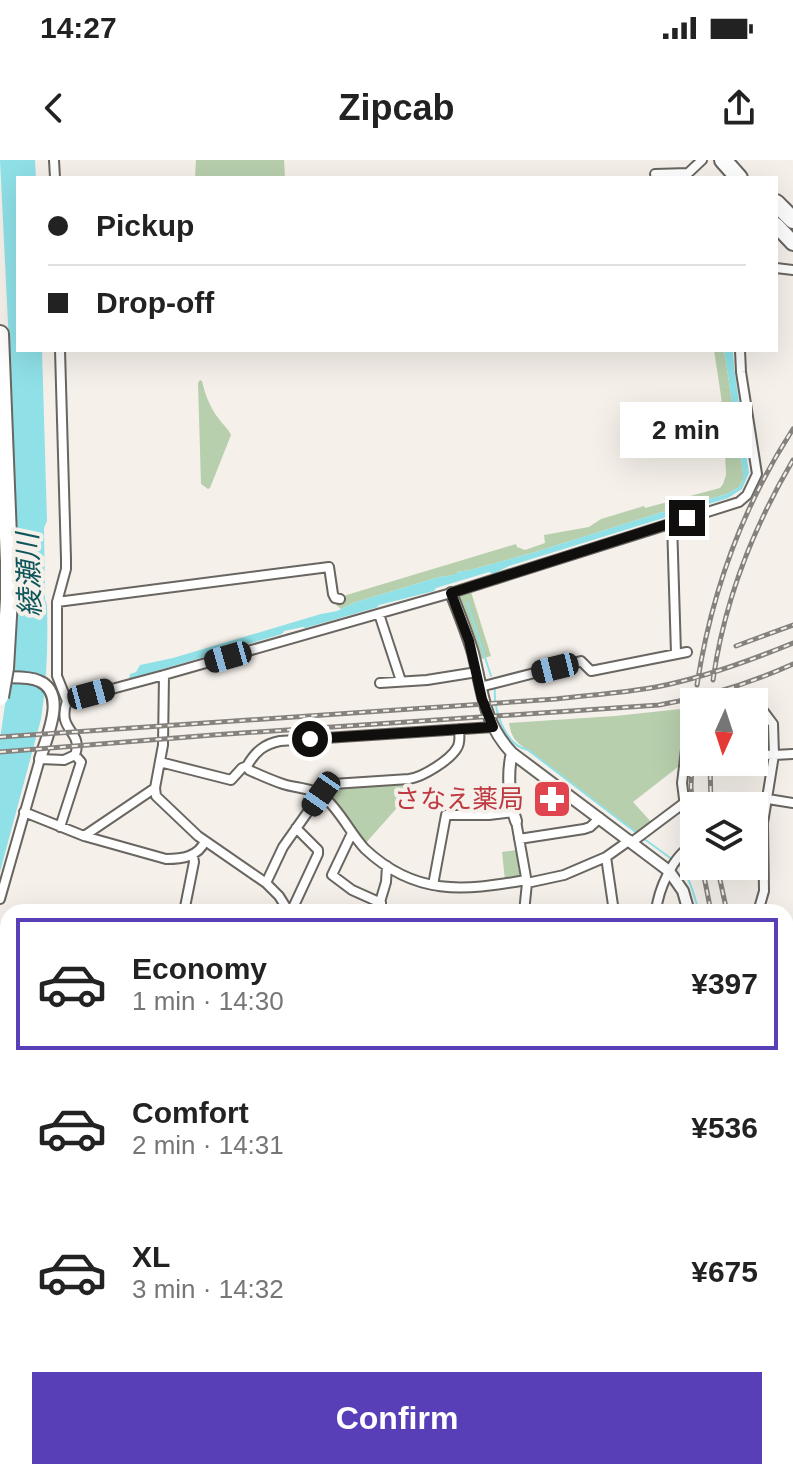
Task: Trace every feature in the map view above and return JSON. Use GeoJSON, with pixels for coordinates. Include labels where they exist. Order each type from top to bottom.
{"type":"FeatureCollection","features":[{"type":"Feature","properties":{"kind":"highway"},"geometry":{"type":"LineString","coordinates":[[736,160],[750,176]]}},
{"type":"Feature","properties":{"kind":"highway"},"geometry":{"type":"LineString","coordinates":[[778,205],[793,220]]}},
{"type":"Feature","properties":{"kind":"highway"},"geometry":{"type":"LineString","coordinates":[[778,219],[793,234]]}},
{"type":"Feature","properties":{"kind":"highway"},"geometry":{"type":"LineString","coordinates":[[0,334],[9,599],[0,697]]}},
{"type":"Feature","properties":{"kind":"main road"},"geometry":{"type":"LineString","coordinates":[[716,160],[730,176]]}},
{"type":"Feature","properties":{"kind":"main road"},"geometry":{"type":"LineString","coordinates":[[726,160],[744,176]]}},
{"type":"Feature","properties":{"kind":"main road"},"geometry":{"type":"LineString","coordinates":[[778,212],[793,227]]}},
{"type":"Feature","properties":{"kind":"main road"},"geometry":{"type":"LineString","coordinates":[[778,227],[793,243]]}},
{"type":"Feature","properties":{"kind":"street"},"geometry":{"type":"LineString","coordinates":[[655,174],[685,176],[702,160]]}},
{"type":"Feature","properties":{"kind":"street"},"geometry":{"type":"LineString","coordinates":[[40,759],[64,760],[75,755],[77,748],[77,741],[64,719],[67,701],[57,676],[57,602],[66,569],[60,352]]}},
{"type":"Feature","properties":{"kind":"street"},"geometry":{"type":"LineString","coordinates":[[67,701],[451,593],[739,502],[747,495],[757,477],[740,352]]}},
{"type":"Feature","properties":{"kind":"street"},"geometry":{"type":"LineString","coordinates":[[672,522],[676,654]]}},
{"type":"Feature","properties":{"kind":"street"},"geometry":{"type":"LineString","coordinates":[[0,537],[4,550],[5,581],[0,659]]}},
{"type":"Feature","properties":{"kind":"street"},"geometry":{"type":"LineString","coordinates":[[57,602],[329,567],[333,594],[340,599]]}},
{"type":"Feature","properties":{"kind":"street"},"geometry":{"type":"LineString","coordinates":[[451,593],[469,641],[487,714],[501,741],[512,753],[669,871],[683,891],[687,904]]}},
{"type":"Feature","properties":{"kind":"street"},"geometry":{"type":"LineString","coordinates":[[379,614],[401,681]]}},
{"type":"Feature","properties":{"kind":"street"},"geometry":{"type":"LineString","coordinates":[[480,687],[581,661],[591,671],[687,652]]}},
{"type":"Feature","properties":{"kind":"street"},"geometry":{"type":"LineString","coordinates":[[380,683],[477,672]]}},
{"type":"Feature","properties":{"kind":"street"},"geometry":{"type":"LineString","coordinates":[[164,675],[164,720],[156,796],[205,841],[266,883],[284,904]]}},
{"type":"Feature","properties":{"kind":"street"},"geometry":{"type":"LineString","coordinates":[[0,677],[44,683],[54,700],[0,899]]}},
{"type":"Feature","properties":{"kind":"street"},"geometry":{"type":"LineString","coordinates":[[768,717],[773,724],[774,755],[768,800],[793,803]]}},
{"type":"Feature","properties":{"kind":"street"},"geometry":{"type":"LineString","coordinates":[[160,762],[231,780],[247,766],[259,749],[269,743],[493,727]]}},
{"type":"Feature","properties":{"kind":"street"},"geometry":{"type":"LineString","coordinates":[[266,883],[283,847],[324,789],[333,784],[421,777],[458,747],[459,729]]}},
{"type":"Feature","properties":{"kind":"street"},"geometry":{"type":"LineString","coordinates":[[512,753],[510,770],[526,882],[525,904]]}},
{"type":"Feature","properties":{"kind":"street"},"geometry":{"type":"LineString","coordinates":[[768,755],[793,754]]}},
{"type":"Feature","properties":{"kind":"street"},"geometry":{"type":"LineString","coordinates":[[60,827],[81,762],[75,755]]}},
{"type":"Feature","properties":{"kind":"street"},"geometry":{"type":"LineString","coordinates":[[247,766],[249,770],[284,784],[321,794],[364,847],[387,866],[409,879],[433,885],[482,888],[564,875],[606,857],[680,806]]}},
{"type":"Feature","properties":{"kind":"street"},"geometry":{"type":"LineString","coordinates":[[84,836],[155,788]]}},
{"type":"Feature","properties":{"kind":"street"},"geometry":{"type":"LineString","coordinates":[[24,812],[84,836],[166,859],[193,855],[205,841]]}},
{"type":"Feature","properties":{"kind":"street"},"geometry":{"type":"LineString","coordinates":[[433,885],[446,815],[515,816]]}},
{"type":"Feature","properties":{"kind":"street"},"geometry":{"type":"LineString","coordinates":[[519,839],[584,829],[600,818]]}},
{"type":"Feature","properties":{"kind":"street"},"geometry":{"type":"LineString","coordinates":[[294,904],[318,850],[296,828]]}},
{"type":"Feature","properties":{"kind":"street"},"geometry":{"type":"LineString","coordinates":[[352,833],[332,875],[373,904]]}},
{"type":"Feature","properties":{"kind":"street"},"geometry":{"type":"LineString","coordinates":[[186,904],[193,855]]}},
{"type":"Feature","properties":{"kind":"street"},"geometry":{"type":"LineString","coordinates":[[606,857],[613,904]]}},
{"type":"Feature","properties":{"kind":"street"},"geometry":{"type":"LineString","coordinates":[[657,904],[669,871],[680,859]]}},
{"type":"Feature","properties":{"kind":"street"},"geometry":{"type":"LineString","coordinates":[[380,904],[387,866]]}},
{"type":"Feature","properties":{"kind":"street"},"geometry":{"type":"LineString","coordinates":[[760,904],[764,880]]}},
{"type":"Feature","properties":{"kind":"green space"},"geometry":{"type":"Polygon","coordinates":[[[196,160],[284,160],[285,176],[195,176],[196,160]]]}},
{"type":"Feature","properties":{"kind":"green space"},"geometry":{"type":"Polygon","coordinates":[[[714,352],[724,352],[743,472],[739,487],[727,494],[532,553],[439,577],[341,609],[336,605],[340,597],[516,544],[525,550],[545,543],[544,535],[589,527],[601,519],[644,506],[720,488],[726,475],[721,396],[714,352]]]}},
{"type":"Feature","properties":{"kind":"green space"},"geometry":{"type":"Polygon","coordinates":[[[200,380],[213,410],[231,435],[208,489],[201,484],[200,380]]]}},
{"type":"Feature","properties":{"kind":"green space"},"geometry":{"type":"Polygon","coordinates":[[[471,592],[491,656],[478,660],[456,595],[471,592]]]}},
{"type":"Feature","properties":{"kind":"green space"},"geometry":{"type":"Polygon","coordinates":[[[680,709],[680,765],[633,802],[653,824],[639,835],[520,745],[509,723],[680,709]]]}},
{"type":"Feature","properties":{"kind":"green space"},"geometry":{"type":"Polygon","coordinates":[[[410,781],[411,792],[364,845],[324,792],[333,786],[410,781]]]}},
{"type":"Feature","properties":{"kind":"green space"},"geometry":{"type":"Polygon","coordinates":[[[516,850],[520,878],[505,880],[502,852],[516,850]]]}},
{"type":"Feature","properties":{"kind":"water","name":"綾瀬川"},"geometry":{"type":"Polygon","coordinates":[[[0,160],[35,160],[36,176],[16,176],[16,352],[42,352],[47,521],[44,528],[46,677],[41,719],[0,872],[0,739],[8,684],[12,620],[12,405],[0,160]]]}},
{"type":"Feature","properties":{"kind":"water"},"geometry":{"type":"Polygon","coordinates":[[[724,352],[733,352],[749,473],[742,489],[728,498],[509,566],[493,574],[489,572],[434,591],[305,628],[284,631],[129,679],[140,665],[337,611],[353,603],[439,577],[532,553],[727,494],[739,487],[743,472],[724,352]]]}},
{"type":"Feature","properties":{"kind":"waterway"},"geometry":{"type":"LineString","coordinates":[[467,602],[491,676]]}},
{"type":"Feature","properties":{"kind":"waterway"},"geometry":{"type":"LineString","coordinates":[[495,688],[498,716],[513,742],[528,750],[638,834]]}},
{"type":"Feature","properties":{"kind":"waterway"},"geometry":{"type":"LineString","coordinates":[[643,838],[673,860]]}},
{"type":"Feature","properties":{"kind":"waterway"},"geometry":{"type":"LineString","coordinates":[[678,864],[689,880],[696,904]]}},
{"type":"Feature","properties":{"kind":"railway"},"geometry":{"type":"LineString","coordinates":[[697,685],[720,584],[744,520],[793,429]]}},
{"type":"Feature","properties":{"kind":"railway"},"geometry":{"type":"LineString","coordinates":[[713,680],[725,622],[742,566],[765,512],[793,460]]}},
{"type":"Feature","properties":{"kind":"railway"},"geometry":{"type":"LineString","coordinates":[[736,646],[793,625]]}},
{"type":"Feature","properties":{"kind":"railway"},"geometry":{"type":"LineString","coordinates":[[0,737],[556,699],[619,692],[691,679],[793,643]]}},
{"type":"Feature","properties":{"kind":"railway"},"geometry":{"type":"LineString","coordinates":[[0,752],[659,705],[727,689],[793,664]]}},
{"type":"Feature","properties":{"kind":"railway"},"geometry":{"type":"LineString","coordinates":[[691,776],[691,792]]}},
{"type":"Feature","properties":{"kind":"railway"},"geometry":{"type":"LineString","coordinates":[[710,776],[711,792]]}},
{"type":"Feature","properties":{"kind":"railway"},"geometry":{"type":"LineString","coordinates":[[705,880],[709,904]]}},
{"type":"Feature","properties":{"kind":"railway"},"geometry":{"type":"LineString","coordinates":[[720,880],[725,904]]}},
{"type":"Feature","properties":{"kind":"place","name":"さなえ薬局"},"geometry":{"type":"Point","coordinates":[552,799]}},
{"type":"Feature","properties":{"kind":"route"},"geometry":{"type":"LineString","coordinates":[[310,739],[493,727],[482,699],[469,641],[451,593],[687,518]]}}]}
